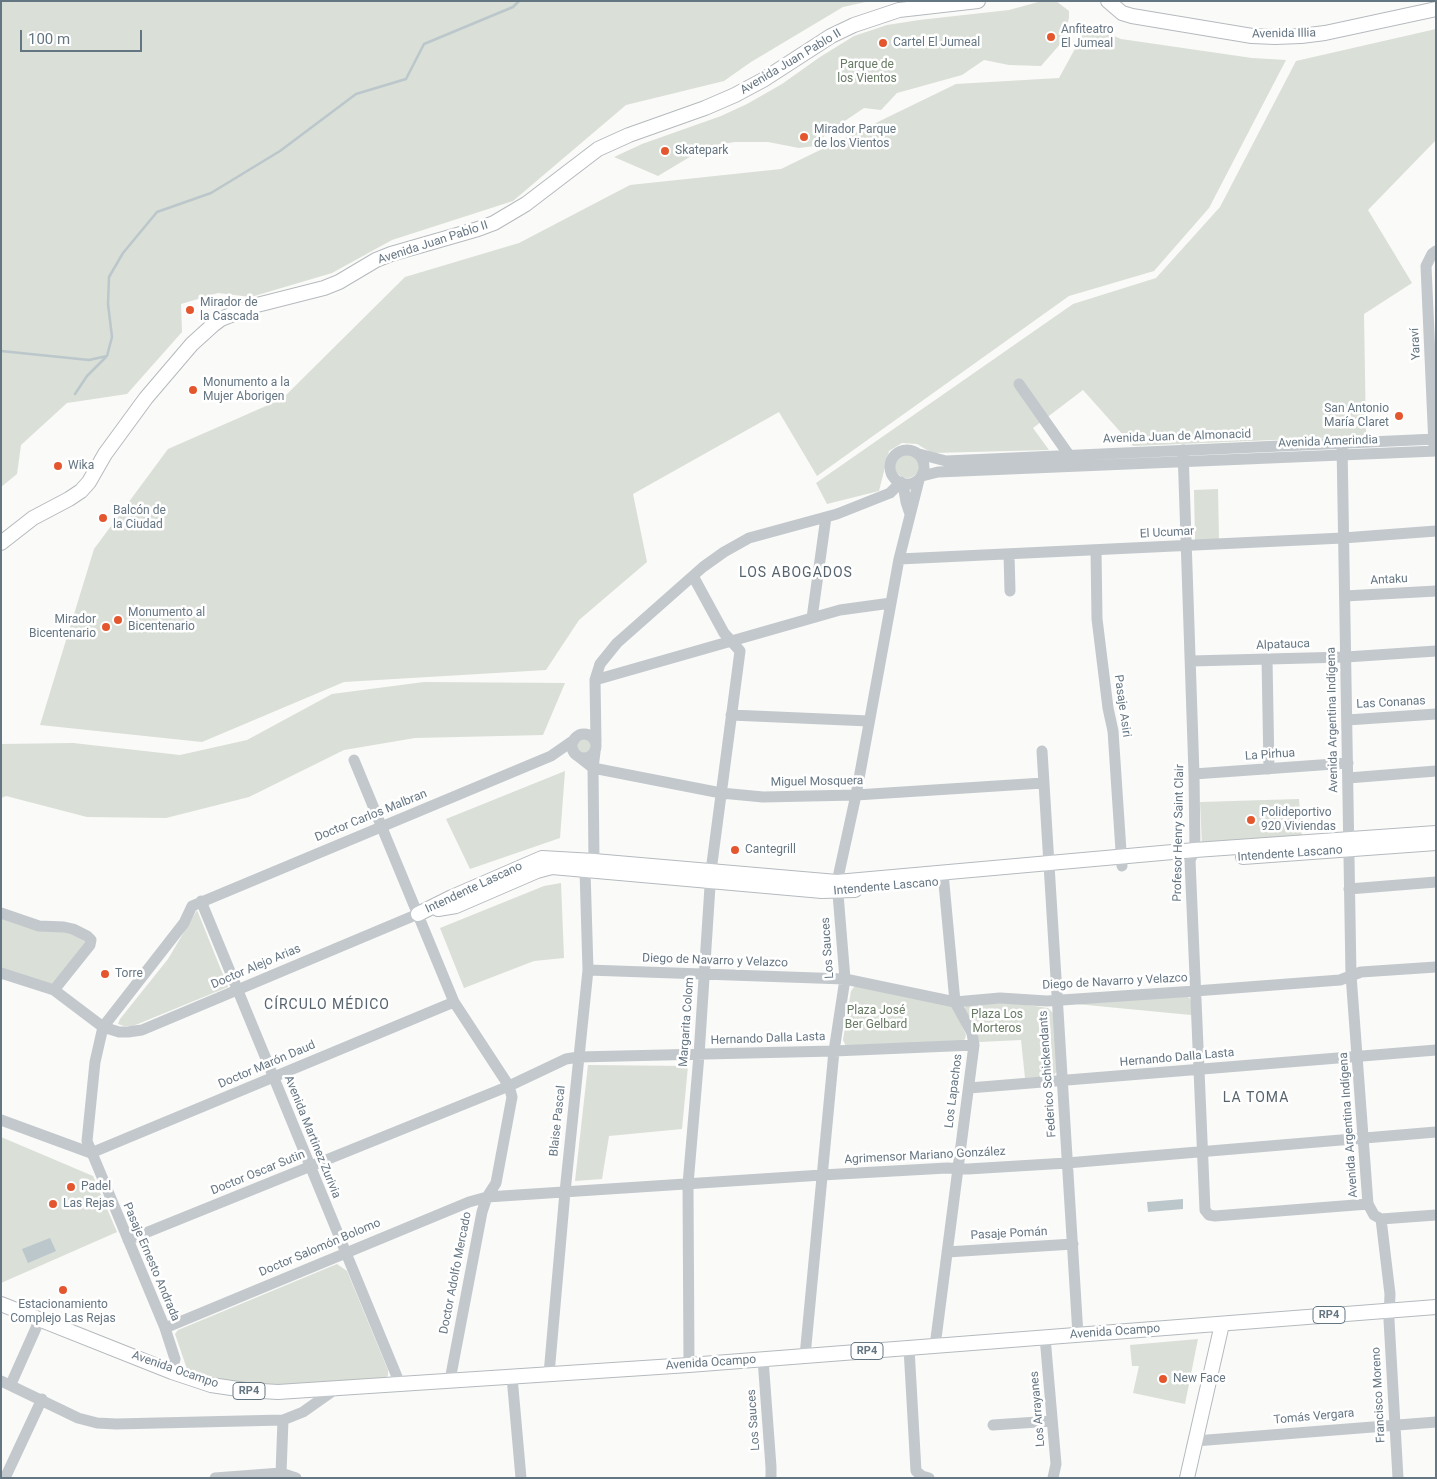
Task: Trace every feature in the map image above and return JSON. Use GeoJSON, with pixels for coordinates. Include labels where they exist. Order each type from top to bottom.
{"type":"FeatureCollection","features":[{"type":"Feature","properties":{"kind":"main road","name":"Avenida Juan Pablo II"},"geometry":{"type":"LineString","coordinates":[[1,543],[34,518],[81,491],[89,482],[105,454],[152,391],[192,344],[221,319],[252,306],[324,288],[391,254],[494,223],[526,204],[598,149],[735,95],[854,24],[899,10],[978,1]]}},
{"type":"Feature","properties":{"kind":"main road","name":"Avenida Illia"},"geometry":{"type":"LineString","coordinates":[[1108,1],[1114,8],[1132,16],[1252,36],[1302,36],[1325,33],[1436,9]]}},
{"type":"Feature","properties":{"kind":"main road"},"geometry":{"type":"LineString","coordinates":[[1119,1],[1132,16]]}},
{"type":"Feature","properties":{"kind":"main road","name":"Intendente Lascano"},"geometry":{"type":"LineString","coordinates":[[1349,845],[1436,833]]}},
{"type":"Feature","properties":{"kind":"main road","name":"Intendente Lascano"},"geometry":{"type":"LineString","coordinates":[[418,914],[456,906],[544,868],[589,865],[711,876],[822,892],[838,887],[1192,855],[1349,845],[1436,843]]}},
{"type":"Feature","properties":{"kind":"main road","name":"Avenida Ocampo"},"geometry":{"type":"LineString","coordinates":[[1,1304],[172,1372],[210,1385],[278,1392],[688,1365],[1436,1307]]}},
{"type":"Feature","properties":{"kind":"main road"},"geometry":{"type":"LineString","coordinates":[[1187,1478],[1222,1324]]}},
{"type":"Feature","properties":{"kind":"street","name":"Yaraví"},"geometry":{"type":"LineString","coordinates":[[1434,253],[1426,266],[1433,349],[1435,445]]}},
{"type":"Feature","properties":{"kind":"street"},"geometry":{"type":"LineString","coordinates":[[1019,384],[1069,456]]}},
{"type":"Feature","properties":{"kind":"street","name":"Avenida Amerindia"},"geometry":{"type":"LineString","coordinates":[[920,478],[938,472],[1184,456],[1435,445]]}},
{"type":"Feature","properties":{"kind":"street","name":"Avenida Argentina Indígena"},"geometry":{"type":"LineString","coordinates":[[1342,449],[1351,975],[1368,1204]]}},
{"type":"Feature","properties":{"kind":"street"},"geometry":{"type":"LineString","coordinates":[[881,497],[889,485],[890,470],[892,460],[899,452],[910,450],[919,454],[925,468],[920,478],[909,484],[902,483],[893,476],[890,470]]}},
{"type":"Feature","properties":{"kind":"street","name":"Avenida Juan de Almonacid"},"geometry":{"type":"LineString","coordinates":[[919,454],[946,461],[1069,456],[1184,456]]}},
{"type":"Feature","properties":{"kind":"street","name":"Profesor Henry Saint Clair"},"geometry":{"type":"LineString","coordinates":[[1184,456],[1194,774],[1192,855],[1195,991],[1205,1210],[1209,1215],[1215,1216],[1368,1204]]}},
{"type":"Feature","properties":{"kind":"street","name":"Los Sauces"},"geometry":{"type":"LineString","coordinates":[[805,1356],[834,1051],[845,979],[838,887],[899,559],[920,478]]}},
{"type":"Feature","properties":{"kind":"street"},"geometry":{"type":"LineString","coordinates":[[589,865],[593,768],[596,747],[595,680],[600,664],[606,655],[693,576],[724,552],[749,538],[826,517],[881,497],[890,493],[902,483]]}},
{"type":"Feature","properties":{"kind":"street","name":"Los Sauces"},"geometry":{"type":"LineString","coordinates":[[902,483],[910,514]]}},
{"type":"Feature","properties":{"kind":"street"},"geometry":{"type":"LineString","coordinates":[[812,618],[826,517]]}},
{"type":"Feature","properties":{"kind":"street","name":"El Ucumar"},"geometry":{"type":"LineString","coordinates":[[899,559],[1343,538],[1436,531]]}},
{"type":"Feature","properties":{"kind":"street","name":"Pasaje Asiri"},"geometry":{"type":"LineString","coordinates":[[1096,550],[1098,619],[1108,708],[1113,731],[1122,861]]}},
{"type":"Feature","properties":{"kind":"street"},"geometry":{"type":"LineString","coordinates":[[1009,554],[1010,591]]}},
{"type":"Feature","properties":{"kind":"street","name":"Margarita Colom"},"geometry":{"type":"LineString","coordinates":[[688,1365],[688,1184],[711,876],[740,651],[724,633],[693,576]]}},
{"type":"Feature","properties":{"kind":"street","name":"Antaku"},"geometry":{"type":"LineString","coordinates":[[1345,596],[1436,591]]}},
{"type":"Feature","properties":{"kind":"street"},"geometry":{"type":"LineString","coordinates":[[595,680],[840,610],[891,603]]}},
{"type":"Feature","properties":{"kind":"street","name":"Alpatauca"},"geometry":{"type":"LineString","coordinates":[[1191,661],[1346,657],[1436,651]]}},
{"type":"Feature","properties":{"kind":"street"},"geometry":{"type":"LineString","coordinates":[[1267,659],[1269,769]]}},
{"type":"Feature","properties":{"kind":"street"},"geometry":{"type":"LineString","coordinates":[[593,768],[577,755],[572,747],[576,737],[590,724],[594,713]]}},
{"type":"Feature","properties":{"kind":"street","name":"Las Conanas"},"geometry":{"type":"LineString","coordinates":[[1347,720],[1436,714]]}},
{"type":"Feature","properties":{"kind":"street"},"geometry":{"type":"LineString","coordinates":[[731,715],[869,721]]}},
{"type":"Feature","properties":{"kind":"street"},"geometry":{"type":"LineString","coordinates":[[576,737],[589,734],[596,747]]}},
{"type":"Feature","properties":{"kind":"street","name":"Doctor Carlos Malbran"},"geometry":{"type":"LineString","coordinates":[[551,756],[576,737]]}},
{"type":"Feature","properties":{"kind":"street"},"geometry":{"type":"LineString","coordinates":[[577,755],[588,758],[596,747]]}},
{"type":"Feature","properties":{"kind":"street","name":"Federico Schickendants"},"geometry":{"type":"LineString","coordinates":[[1042,751],[1078,1335]]}},
{"type":"Feature","properties":{"kind":"street","name":"Doctor Carlos Malbran"},"geometry":{"type":"LineString","coordinates":[[201,901],[551,756],[569,752],[577,755]]}},
{"type":"Feature","properties":{"kind":"street"},"geometry":{"type":"LineString","coordinates":[[354,760],[380,827],[454,1002],[509,1086]]}},
{"type":"Feature","properties":{"kind":"street","name":"La Pirhua"},"geometry":{"type":"LineString","coordinates":[[1194,774],[1348,763]]}},
{"type":"Feature","properties":{"kind":"street","name":"Miguel Mosquera"},"geometry":{"type":"LineString","coordinates":[[593,768],[721,793],[763,797],[856,795],[1043,783]]}},
{"type":"Feature","properties":{"kind":"street"},"geometry":{"type":"LineString","coordinates":[[1348,778],[1436,771]]}},
{"type":"Feature","properties":{"kind":"street","name":"Blaise Pascal"},"geometry":{"type":"LineString","coordinates":[[550,1374],[564,1192],[588,970],[589,865]]}},
{"type":"Feature","properties":{"kind":"street","name":"Los Lapachos"},"geometry":{"type":"LineString","coordinates":[[935,1346],[974,1045],[972,1033],[955,1002],[943,878]]}},
{"type":"Feature","properties":{"kind":"street"},"geometry":{"type":"LineString","coordinates":[[1349,889],[1436,882]]}},
{"type":"Feature","properties":{"kind":"street","name":"Avenida Martinez Zurivia"},"geometry":{"type":"LineString","coordinates":[[201,901],[400,1384]]}},
{"type":"Feature","properties":{"kind":"street","name":"Pasaje Ernesto Andrada"},"geometry":{"type":"LineString","coordinates":[[172,1372],[175,1359],[164,1328],[87,1141],[95,1062],[103,1027],[184,923],[192,906],[201,901]]}},
{"type":"Feature","properties":{"kind":"street"},"geometry":{"type":"LineString","coordinates":[[1,913],[39,926],[73,929],[91,940],[90,945],[54,990]]}},
{"type":"Feature","properties":{"kind":"street","name":"Doctor Alejo Arias"},"geometry":{"type":"LineString","coordinates":[[103,1027],[119,1032],[142,1030],[418,914]]}},
{"type":"Feature","properties":{"kind":"street","name":"Diego de Navarro y Velazco"},"geometry":{"type":"LineString","coordinates":[[588,970],[845,979],[955,1002],[1000,998],[1047,1001],[1195,991],[1340,980],[1361,972],[1436,967]]}},
{"type":"Feature","properties":{"kind":"street"},"geometry":{"type":"LineString","coordinates":[[1,973],[54,990],[103,1027]]}},
{"type":"Feature","properties":{"kind":"street","name":"Doctor Marón Daud"},"geometry":{"type":"LineString","coordinates":[[91,1153],[454,1002]]}},
{"type":"Feature","properties":{"kind":"street","name":"Hernando Dalla Lasta"},"geometry":{"type":"LineString","coordinates":[[509,1086],[555,1063],[578,1057],[834,1051],[974,1045]]}},
{"type":"Feature","properties":{"kind":"street","name":"Hernando Dalla Lasta"},"geometry":{"type":"LineString","coordinates":[[969,1088],[1436,1050]]}},
{"type":"Feature","properties":{"kind":"street","name":"Doctor Oscar Sutin"},"geometry":{"type":"LineString","coordinates":[[128,1240],[509,1086]]}},
{"type":"Feature","properties":{"kind":"street","name":"Doctor Adolfo Mercado"},"geometry":{"type":"LineString","coordinates":[[450,1380],[482,1212],[487,1197],[496,1183],[512,1097],[509,1086]]}},
{"type":"Feature","properties":{"kind":"street"},"geometry":{"type":"LineString","coordinates":[[1,1120],[91,1153]]}},
{"type":"Feature","properties":{"kind":"street","name":"Agrimensor Mariano González"},"geometry":{"type":"LineString","coordinates":[[487,1197],[822,1175],[1068,1163],[1436,1132]]}},
{"type":"Feature","properties":{"kind":"street","name":"Doctor Salomón Bolomo"},"geometry":{"type":"LineString","coordinates":[[164,1328],[469,1202],[487,1197]]}},
{"type":"Feature","properties":{"kind":"street"},"geometry":{"type":"LineString","coordinates":[[1368,1204],[1374,1215],[1381,1219],[1436,1215]]}},
{"type":"Feature","properties":{"kind":"street"},"geometry":{"type":"LineString","coordinates":[[1381,1219],[1390,1294],[1389,1311]]}},
{"type":"Feature","properties":{"kind":"street","name":"Pasaje Pomán"},"geometry":{"type":"LineString","coordinates":[[948,1252],[1072,1244]]}},
{"type":"Feature","properties":{"kind":"street","name":"Francisco Moreno"},"geometry":{"type":"LineString","coordinates":[[1389,1311],[1398,1478]]}},
{"type":"Feature","properties":{"kind":"street"},"geometry":{"type":"LineString","coordinates":[[40,1319],[6,1382],[78,1418],[97,1423],[283,1420],[303,1412],[337,1388]]}},
{"type":"Feature","properties":{"kind":"street","name":"Los Arrayanes"},"geometry":{"type":"LineString","coordinates":[[1045,1337],[1056,1464],[1053,1478]]}},
{"type":"Feature","properties":{"kind":"street"},"geometry":{"type":"LineString","coordinates":[[909,1348],[916,1471],[922,1476],[929,1478]]}},
{"type":"Feature","properties":{"kind":"street","name":"Los Sauces"},"geometry":{"type":"LineString","coordinates":[[763,1359],[772,1467],[771,1478]]}},
{"type":"Feature","properties":{"kind":"street"},"geometry":{"type":"LineString","coordinates":[[512,1377],[521,1478]]}},
{"type":"Feature","properties":{"kind":"street"},"geometry":{"type":"LineString","coordinates":[[299,1392],[304,1397],[305,1406],[303,1412]]}},
{"type":"Feature","properties":{"kind":"street"},"geometry":{"type":"LineString","coordinates":[[5,1478],[42,1400]]}},
{"type":"Feature","properties":{"kind":"street"},"geometry":{"type":"LineString","coordinates":[[281,1473],[283,1420]]}},
{"type":"Feature","properties":{"kind":"street"},"geometry":{"type":"LineString","coordinates":[[993,1425],[1052,1421]]}},
{"type":"Feature","properties":{"kind":"street","name":"Tomás Vergara"},"geometry":{"type":"LineString","coordinates":[[1195,1441],[1436,1422]]}},
{"type":"Feature","properties":{"kind":"street"},"geometry":{"type":"LineString","coordinates":[[215,1478],[281,1473],[296,1478]]}},
{"type":"Feature","properties":{"kind":"green space"},"geometry":{"type":"Polygon","coordinates":[[[1,1],[870,1],[843,7],[751,62],[724,81],[626,105],[513,201],[392,240],[332,273],[251,297],[218,293],[181,304],[182,332],[127,394],[67,403],[21,445],[17,474],[1,487],[1,1]]]}},
{"type":"Feature","properties":{"kind":"green space","name":"Parque de los Vientos"},"geometry":{"type":"Polygon","coordinates":[[[1042,1],[1056,1],[1069,11],[1069,18],[1062,42],[1041,66],[1009,65],[984,60],[962,75],[897,93],[881,110],[864,108],[827,133],[815,146],[799,148],[768,142],[735,142],[708,146],[658,176],[614,157],[642,144],[721,116],[747,104],[782,84],[854,36],[887,25],[1009,10],[1042,1]]]}},
{"type":"Feature","properties":{"kind":"green space"},"geometry":{"type":"Polygon","coordinates":[[[1088,25],[1121,39],[1252,58],[1286,60],[1209,208],[1154,271],[1069,296],[817,476],[779,412],[633,494],[647,562],[579,620],[546,670],[344,682],[202,742],[40,725],[94,549],[168,449],[282,399],[405,277],[519,243],[630,185],[781,169],[956,84],[1059,78],[1088,25]]]}},
{"type":"Feature","properties":{"kind":"green space"},"geometry":{"type":"Polygon","coordinates":[[[1436,29],[1436,140],[1368,210],[1412,283],[1364,314],[1366,436],[1133,446],[1083,390],[1033,428],[1049,450],[932,453],[917,444],[902,443],[889,451],[879,491],[827,504],[816,483],[1073,304],[1156,278],[1220,207],[1296,61],[1436,29]]]}},
{"type":"Feature","properties":{"kind":"green space"},"geometry":{"type":"Polygon","coordinates":[[[907,454],[916,457],[919,466],[916,475],[907,478],[898,475],[895,466],[898,457],[907,454]]]}},
{"type":"Feature","properties":{"kind":"green space"},"geometry":{"type":"Polygon","coordinates":[[[1218,489],[1219,540],[1195,540],[1194,490],[1218,489]]]}},
{"type":"Feature","properties":{"kind":"green space"},"geometry":{"type":"Polygon","coordinates":[[[424,682],[565,683],[543,735],[415,738],[344,750],[249,797],[166,818],[87,817],[6,796],[1,798],[1,744],[73,743],[180,755],[247,740],[332,694],[424,682]]]}},
{"type":"Feature","properties":{"kind":"green space"},"geometry":{"type":"Polygon","coordinates":[[[584,738],[590,740],[592,746],[590,752],[584,754],[578,752],[576,746],[578,740],[584,738]]]}},
{"type":"Feature","properties":{"kind":"green space"},"geometry":{"type":"Polygon","coordinates":[[[565,771],[560,838],[470,869],[446,819],[565,771]]]}},
{"type":"Feature","properties":{"kind":"green space","name":"Polideportivo 920 Viviendas"},"geometry":{"type":"Polygon","coordinates":[[[1299,799],[1302,837],[1202,846],[1200,802],[1299,799]]]}},
{"type":"Feature","properties":{"kind":"green space"},"geometry":{"type":"Polygon","coordinates":[[[561,883],[564,958],[534,961],[464,988],[440,928],[544,886],[561,883]]]}},
{"type":"Feature","properties":{"kind":"green space"},"geometry":{"type":"Polygon","coordinates":[[[197,910],[228,987],[133,1026],[118,1024],[168,959],[197,910]]]}},
{"type":"Feature","properties":{"kind":"green space"},"geometry":{"type":"Polygon","coordinates":[[[1,917],[68,932],[82,939],[85,942],[84,947],[52,984],[1,969],[1,917]]]}},
{"type":"Feature","properties":{"kind":"green space","name":"Plaza José Ber Gelbard"},"geometry":{"type":"Polygon","coordinates":[[[858,986],[948,1004],[954,1008],[966,1035],[965,1039],[962,1042],[846,1046],[843,1040],[851,991],[854,987],[858,986]]]}},
{"type":"Feature","properties":{"kind":"green space"},"geometry":{"type":"Polygon","coordinates":[[[1185,996],[1190,998],[1191,1001],[1191,1015],[1076,1004],[1185,996]]]}},
{"type":"Feature","properties":{"kind":"green space","name":"Plaza Los Morteros"},"geometry":{"type":"Polygon","coordinates":[[[1015,1003],[1048,1008],[1054,1014],[1057,1071],[1054,1075],[1025,1078],[1021,1040],[979,1042],[964,1008],[967,1005],[1015,1003]]]}},
{"type":"Feature","properties":{"kind":"green space"},"geometry":{"type":"Polygon","coordinates":[[[588,1065],[688,1066],[682,1129],[609,1136],[602,1179],[575,1181],[588,1065]]]}},
{"type":"Feature","properties":{"kind":"green space","name":"Las Rejas"},"geometry":{"type":"Polygon","coordinates":[[[1,1137],[93,1176],[117,1232],[1,1283],[1,1137]]]}},
{"type":"Feature","properties":{"kind":"green space"},"geometry":{"type":"Polygon","coordinates":[[[337,1264],[347,1271],[388,1370],[386,1378],[283,1385],[245,1384],[199,1374],[187,1369],[175,1334],[178,1330],[337,1264]]]}},
{"type":"Feature","properties":{"kind":"green space","name":"New Face"},"geometry":{"type":"Polygon","coordinates":[[[1198,1339],[1185,1404],[1133,1393],[1139,1366],[1132,1366],[1130,1345],[1198,1339]]]}},
{"type":"Feature","properties":{"kind":"shaded area"},"geometry":{"type":"Polygon","coordinates":[[[1183,1199],[1183,1209],[1148,1212],[1147,1202],[1183,1199]]]}},
{"type":"Feature","properties":{"kind":"shaded area"},"geometry":{"type":"Polygon","coordinates":[[[50,1238],[56,1251],[28,1263],[22,1249],[50,1238]]]}},
{"type":"Feature","properties":{"kind":"waterway"},"geometry":{"type":"LineString","coordinates":[[1,351],[89,360],[107,356],[112,337],[108,304],[109,277],[123,253],[157,212],[211,193],[280,151],[356,94],[406,79],[424,44],[513,7],[519,1]]}},
{"type":"Feature","properties":{"kind":"waterway"},"geometry":{"type":"LineString","coordinates":[[75,394],[87,376],[106,357]]}},
{"type":"Feature","properties":{"kind":"place","name":"Anfiteatro El Jumeal"},"geometry":{"type":"Point","coordinates":[1051,37]}},
{"type":"Feature","properties":{"kind":"place","name":"Cartel El Jumeal"},"geometry":{"type":"Point","coordinates":[883,43]}},
{"type":"Feature","properties":{"kind":"place","name":"Mirador Parque de los Vientos"},"geometry":{"type":"Point","coordinates":[804,137]}},
{"type":"Feature","properties":{"kind":"place","name":"Skatepark"},"geometry":{"type":"Point","coordinates":[665,151]}},
{"type":"Feature","properties":{"kind":"place","name":"Mirador de la Cascada"},"geometry":{"type":"Point","coordinates":[190,310]}},
{"type":"Feature","properties":{"kind":"place","name":"Monumento a la Mujer Aborigen"},"geometry":{"type":"Point","coordinates":[193,390]}},
{"type":"Feature","properties":{"kind":"place","name":"San Antonio María Claret"},"geometry":{"type":"Point","coordinates":[1399,416]}},
{"type":"Feature","properties":{"kind":"place","name":"Wika"},"geometry":{"type":"Point","coordinates":[58,466]}},
{"type":"Feature","properties":{"kind":"place","name":"Balcón de la Ciudad"},"geometry":{"type":"Point","coordinates":[103,518]}},
{"type":"Feature","properties":{"kind":"place","name":"Monumento al Bicentenario"},"geometry":{"type":"Point","coordinates":[118,620]}},
{"type":"Feature","properties":{"kind":"place","name":"Mirador Bicentenario"},"geometry":{"type":"Point","coordinates":[106,627]}},
{"type":"Feature","properties":{"kind":"place","name":"Polideportivo 920 Viviendas"},"geometry":{"type":"Point","coordinates":[1251,820]}},
{"type":"Feature","properties":{"kind":"place","name":"Cantegrill"},"geometry":{"type":"Point","coordinates":[735,850]}},
{"type":"Feature","properties":{"kind":"place","name":"Torre"},"geometry":{"type":"Point","coordinates":[105,974]}},
{"type":"Feature","properties":{"kind":"place","name":"Padel"},"geometry":{"type":"Point","coordinates":[71,1187]}},
{"type":"Feature","properties":{"kind":"place","name":"Las Rejas"},"geometry":{"type":"Point","coordinates":[53,1204]}},
{"type":"Feature","properties":{"kind":"place","name":"Estacionamiento Complejo Las Rejas"},"geometry":{"type":"Point","coordinates":[63,1290]}},
{"type":"Feature","properties":{"kind":"place","name":"New Face"},"geometry":{"type":"Point","coordinates":[1163,1379]}},
{"type":"Feature","properties":{"kind":"district","name":"LOS ABOGADOS"},"geometry":{"type":"Point","coordinates":[796,573]}},
{"type":"Feature","properties":{"kind":"district","name":"CÍRCULO MÉDICO"},"geometry":{"type":"Point","coordinates":[327,1005]}},
{"type":"Feature","properties":{"kind":"district","name":"LA TOMA"},"geometry":{"type":"Point","coordinates":[1256,1098]}}]}
